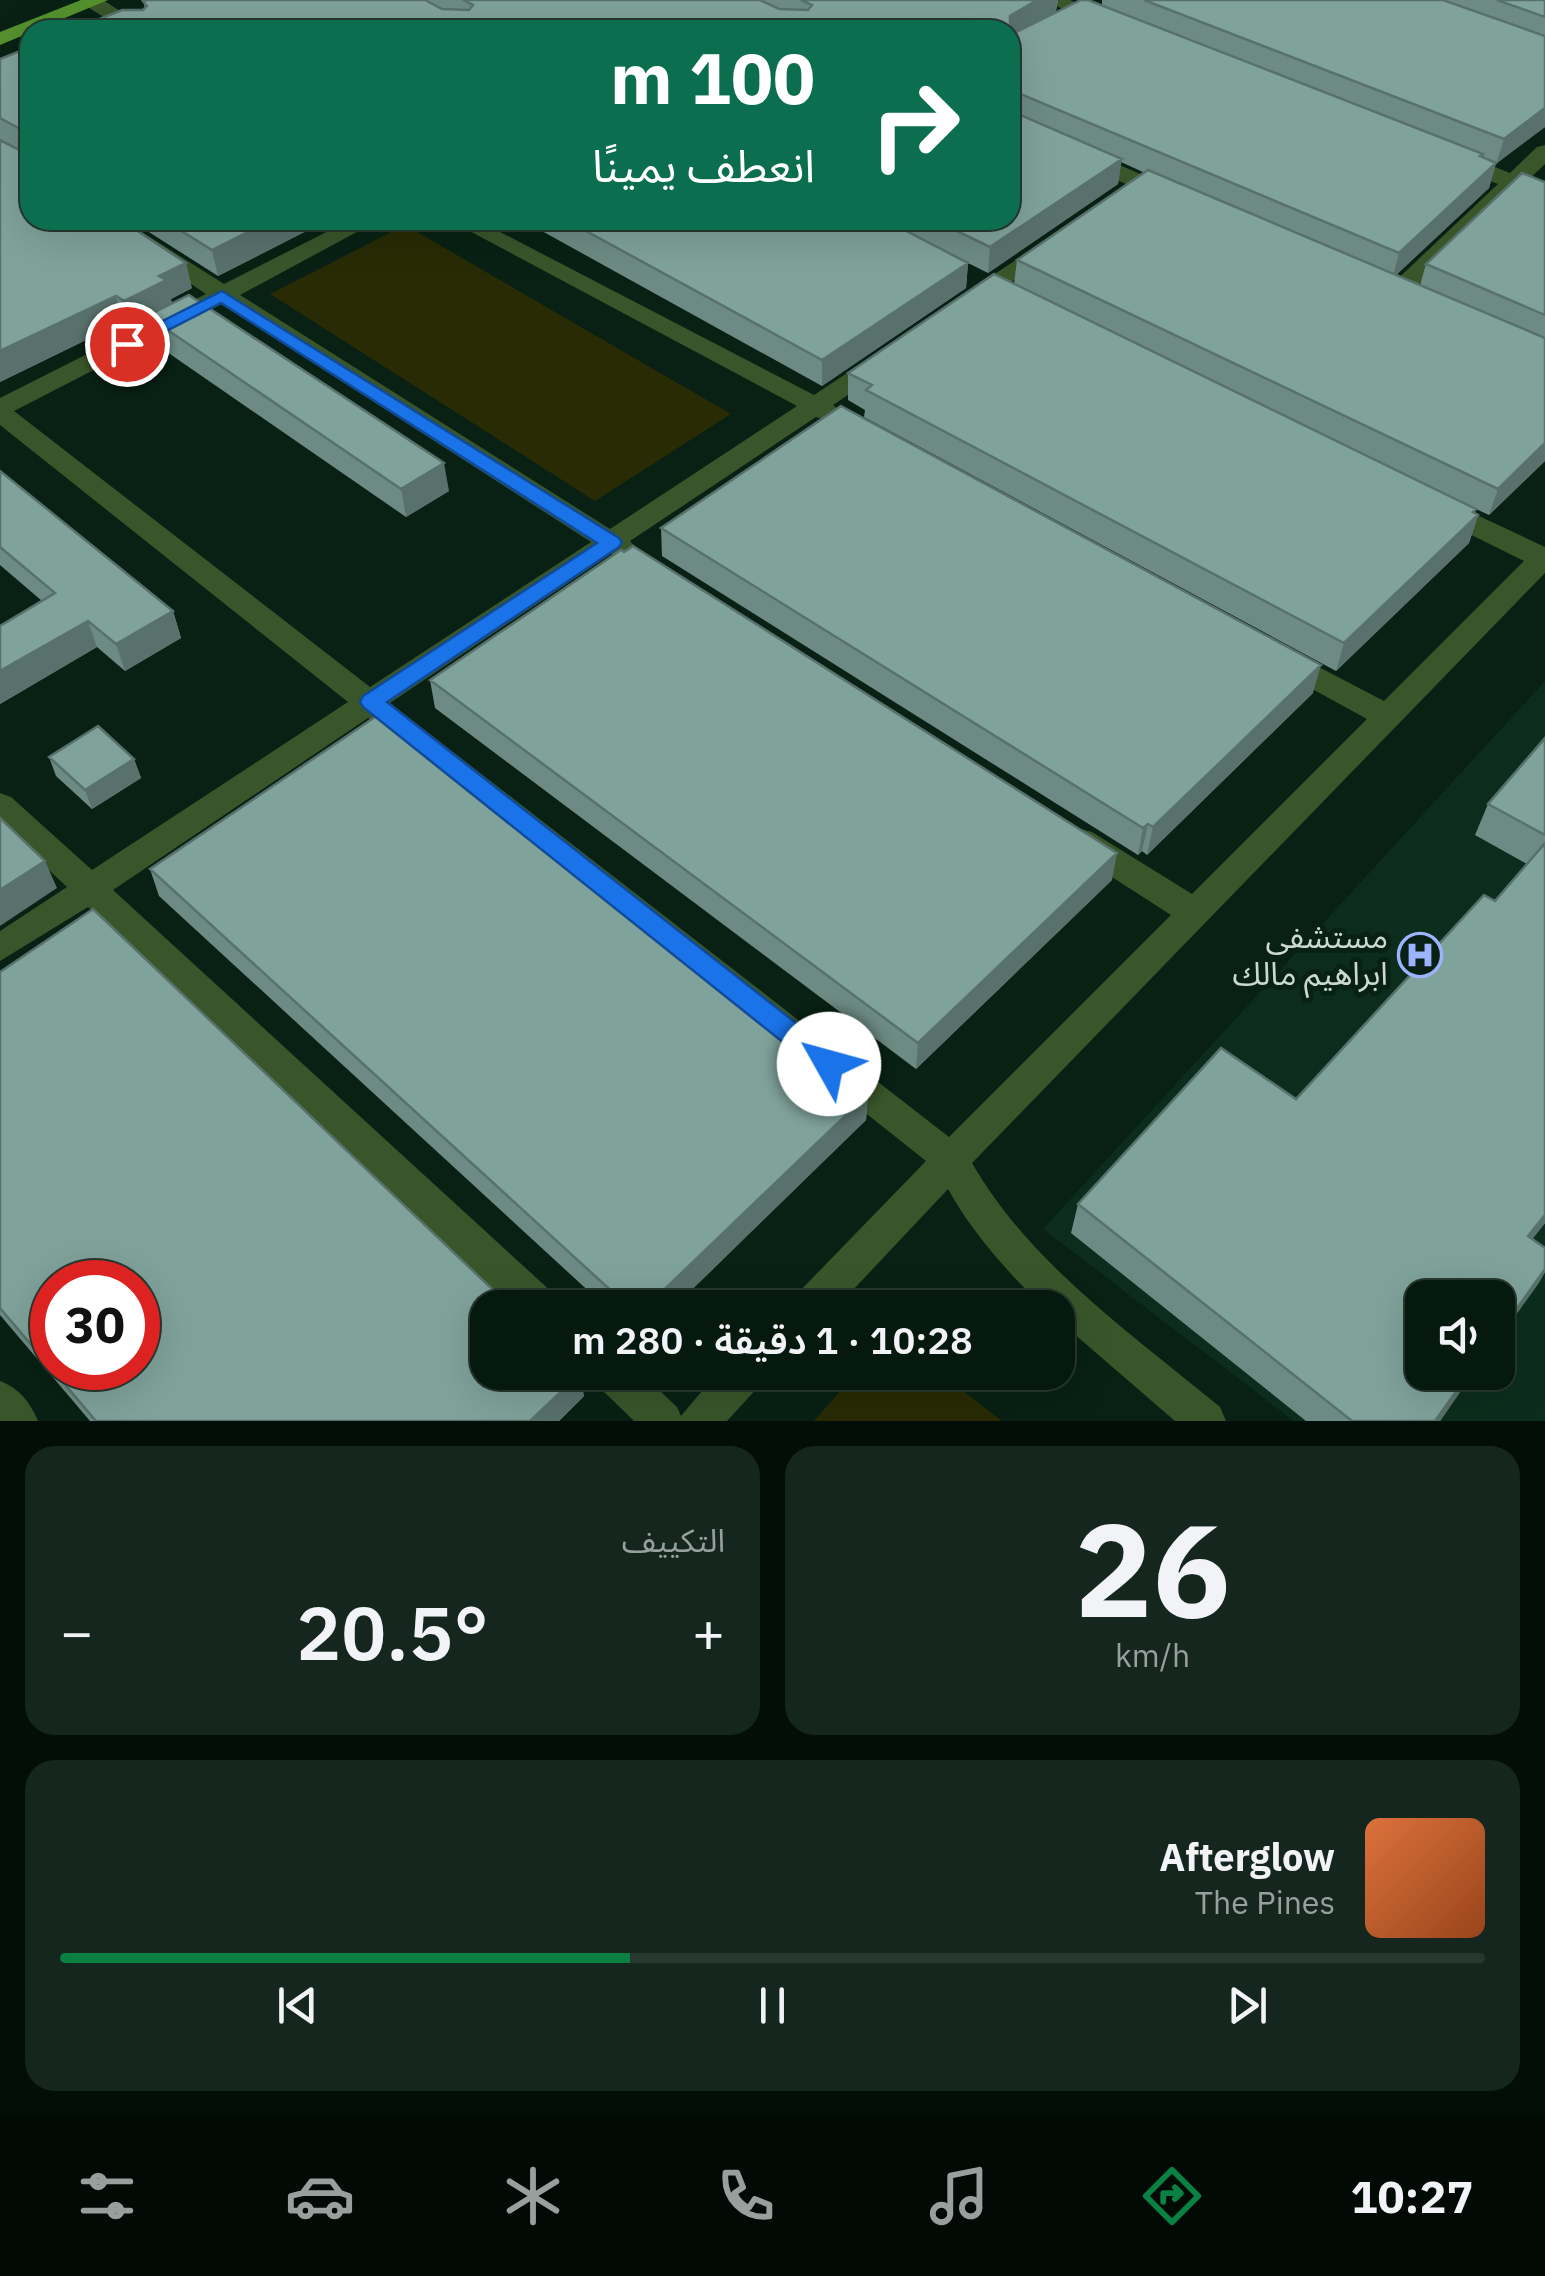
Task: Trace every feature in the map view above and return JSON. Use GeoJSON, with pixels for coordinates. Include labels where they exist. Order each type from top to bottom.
{"type":"FeatureCollection","features":[{"type":"Feature","properties":{"kind":"main road"},"geometry":{"type":"LineString","coordinates":[[48,20],[96,1]]}},
{"type":"Feature","properties":{"kind":"street"},"geometry":{"type":"LineString","coordinates":[[1053,0],[1089,5],[1115,25]]}},
{"type":"Feature","properties":{"kind":"street"},"geometry":{"type":"LineString","coordinates":[[96,1],[124,20]]}},
{"type":"Feature","properties":{"kind":"street"},"geometry":{"type":"LineString","coordinates":[[1052,26],[1089,5]]}},
{"type":"Feature","properties":{"kind":"street"},"geometry":{"type":"LineString","coordinates":[[1020,129],[1196,207]]}},
{"type":"Feature","properties":{"kind":"street"},"geometry":{"type":"LineString","coordinates":[[1396,293],[1545,152]]}},
{"type":"Feature","properties":{"kind":"street"},"geometry":{"type":"LineString","coordinates":[[1438,153],[1510,182]]}},
{"type":"Feature","properties":{"kind":"street"},"geometry":{"type":"LineString","coordinates":[[1111,204],[1141,183]]}},
{"type":"Feature","properties":{"kind":"street"},"geometry":{"type":"LineString","coordinates":[[122,230],[645,564]]}},
{"type":"Feature","properties":{"kind":"street"},"geometry":{"type":"LineString","coordinates":[[349,230],[0,410],[951,1160],[982,1212],[1030,1266],[1073,1308],[1206,1421]]}},
{"type":"Feature","properties":{"kind":"street"},"geometry":{"type":"LineString","coordinates":[[479,230],[850,425]]}},
{"type":"Feature","properties":{"kind":"street"},"geometry":{"type":"LineString","coordinates":[[943,318],[1066,234]]}},
{"type":"Feature","properties":{"kind":"street"},"geometry":{"type":"LineString","coordinates":[[956,269],[1026,303]]}},
{"type":"Feature","properties":{"kind":"street"},"geometry":{"type":"LineString","coordinates":[[0,948],[895,351]]}},
{"type":"Feature","properties":{"kind":"street"},"geometry":{"type":"LineString","coordinates":[[827,1290],[1192,911],[1543,557],[1417,497]]}},
{"type":"Feature","properties":{"kind":"street"},"geometry":{"type":"LineString","coordinates":[[1264,650],[1385,715]]}},
{"type":"Feature","properties":{"kind":"street"},"geometry":{"type":"LineString","coordinates":[[0,805],[522,1290]]}},
{"type":"Feature","properties":{"kind":"street"},"geometry":{"type":"LineString","coordinates":[[1059,827],[1192,911]]}},
{"type":"Feature","properties":{"kind":"street"},"geometry":{"type":"LineString","coordinates":[[630,1390],[663,1421]]}},
{"type":"Feature","properties":{"kind":"street"},"geometry":{"type":"LineString","coordinates":[[699,1421],[729,1390]]}},
{"type":"Feature","properties":{"kind":"street"},"geometry":{"type":"LineString","coordinates":[[0,1400],[18,1421]]}},
{"type":"Feature","properties":{"kind":"shaded area"},"geometry":{"type":"Polygon","coordinates":[[[395,230],[414,230],[731,414],[595,501],[270,294],[395,230]]]}},
{"type":"Feature","properties":{"kind":"shaded area","name":"مستشفى ابراهيم مالك"},"geometry":{"type":"Polygon","coordinates":[[[1545,681],[1545,1421],[1294,1421],[1043,1229],[1545,681]]]}},
{"type":"Feature","properties":{"kind":"shaded area"},"geometry":{"type":"Polygon","coordinates":[[[841,1390],[962,1390],[1002,1421],[814,1421],[841,1390]]]}},
{"type":"Feature","properties":{"kind":"building"},"geometry":{"type":"Polygon","coordinates":[[[425,0],[442,9],[469,10],[473,5],[463,0],[760,0],[779,9],[808,10],[812,5],[801,0],[1037,0],[1010,16],[1010,20],[97,20],[122,10],[143,10],[147,6],[143,1],[425,0]]]}},
{"type":"Feature","properties":{"kind":"building"},"geometry":{"type":"Polygon","coordinates":[[[1088,0],[1483,154],[1480,156],[1496,163],[1399,253],[1020,94],[1020,30],[1088,0]]]}},
{"type":"Feature","properties":{"kind":"building"},"geometry":{"type":"Polygon","coordinates":[[[1144,0],[1443,0],[1545,36],[1545,108],[1504,139],[1144,0]]]}},
{"type":"Feature","properties":{"kind":"building"},"geometry":{"type":"Polygon","coordinates":[[[1497,0],[1545,0],[1545,17],[1497,0]]]}},
{"type":"Feature","properties":{"kind":"building"},"geometry":{"type":"Polygon","coordinates":[[[20,51],[20,129],[0,118],[0,59],[20,51]]]}},
{"type":"Feature","properties":{"kind":"building"},"geometry":{"type":"Polygon","coordinates":[[[1020,115],[1122,159],[1020,227],[1020,115]]]}},
{"type":"Feature","properties":{"kind":"building"},"geometry":{"type":"Polygon","coordinates":[[[0,140],[20,150],[20,230],[136,230],[186,263],[159,276],[166,280],[124,301],[116,296],[0,351],[0,140]]]}},
{"type":"Feature","properties":{"kind":"building"},"geometry":{"type":"Polygon","coordinates":[[[1148,170],[1545,338],[1545,443],[1498,489],[1017,260],[1148,170]]]}},
{"type":"Feature","properties":{"kind":"building"},"geometry":{"type":"Polygon","coordinates":[[[1522,173],[1545,182],[1545,315],[1426,264],[1522,173]]]}},
{"type":"Feature","properties":{"kind":"building"},"geometry":{"type":"Polygon","coordinates":[[[180,230],[252,230],[212,250],[180,230]]]}},
{"type":"Feature","properties":{"kind":"building"},"geometry":{"type":"Polygon","coordinates":[[[584,230],[904,230],[968,263],[822,360],[584,230]]]}},
{"type":"Feature","properties":{"kind":"building"},"geometry":{"type":"Polygon","coordinates":[[[955,230],[1016,230],[990,247],[955,230]]]}},
{"type":"Feature","properties":{"kind":"building"},"geometry":{"type":"Polygon","coordinates":[[[994,274],[1476,509],[1473,512],[1478,515],[1344,643],[866,390],[872,385],[848,373],[994,274]]]}},
{"type":"Feature","properties":{"kind":"building"},"geometry":{"type":"Polygon","coordinates":[[[189,295],[444,463],[401,489],[147,316],[189,295]]]}},
{"type":"Feature","properties":{"kind":"building"},"geometry":{"type":"Polygon","coordinates":[[[841,406],[1321,665],[1153,827],[1148,824],[1143,828],[661,528],[841,406]]]}},
{"type":"Feature","properties":{"kind":"building"},"geometry":{"type":"Polygon","coordinates":[[[0,471],[173,611],[116,644],[88,621],[0,671],[0,626],[55,593],[0,547],[0,471]]]}},
{"type":"Feature","properties":{"kind":"building"},"geometry":{"type":"Polygon","coordinates":[[[633,546],[1117,853],[918,1043],[430,680],[621,550],[633,546]]]}},
{"type":"Feature","properties":{"kind":"building"},"geometry":{"type":"Polygon","coordinates":[[[378,715],[868,1094],[664,1290],[610,1290],[150,869],[378,715]]]}},
{"type":"Feature","properties":{"kind":"building"},"geometry":{"type":"Polygon","coordinates":[[[98,726],[134,759],[85,790],[49,757],[98,726]]]}},
{"type":"Feature","properties":{"kind":"building"},"geometry":{"type":"Polygon","coordinates":[[[1545,738],[1545,835],[1488,804],[1545,738]]]}},
{"type":"Feature","properties":{"kind":"building"},"geometry":{"type":"Polygon","coordinates":[[[0,818],[45,861],[0,890],[0,818]]]}},
{"type":"Feature","properties":{"kind":"building","name":"مستشفى ابراهيم مالك"},"geometry":{"type":"Polygon","coordinates":[[[1545,843],[1545,1215],[1528,1236],[1545,1248],[1545,1269],[1515,1311],[1515,1280],[1405,1280],[1405,1390],[1457,1390],[1435,1421],[1352,1421],[1078,1204],[1221,1048],[1296,1099],[1484,895],[1495,901],[1545,843]]]}},
{"type":"Feature","properties":{"kind":"building"},"geometry":{"type":"Polygon","coordinates":[[[93,909],[493,1290],[470,1290],[470,1390],[563,1390],[530,1421],[96,1421],[70,1390],[160,1390],[160,1260],[30,1260],[30,1343],[0,1308],[0,972],[93,909]]]}},
{"type":"Feature","properties":{"kind":"place","name":"مستشفى ابراهيم مالك"},"geometry":{"type":"Point","coordinates":[1420,955]}},
{"type":"Feature","properties":{"kind":"route"},"geometry":{"type":"LineString","coordinates":[[127,344],[222,296],[612,542],[372,702],[829,1064]]}}]}
